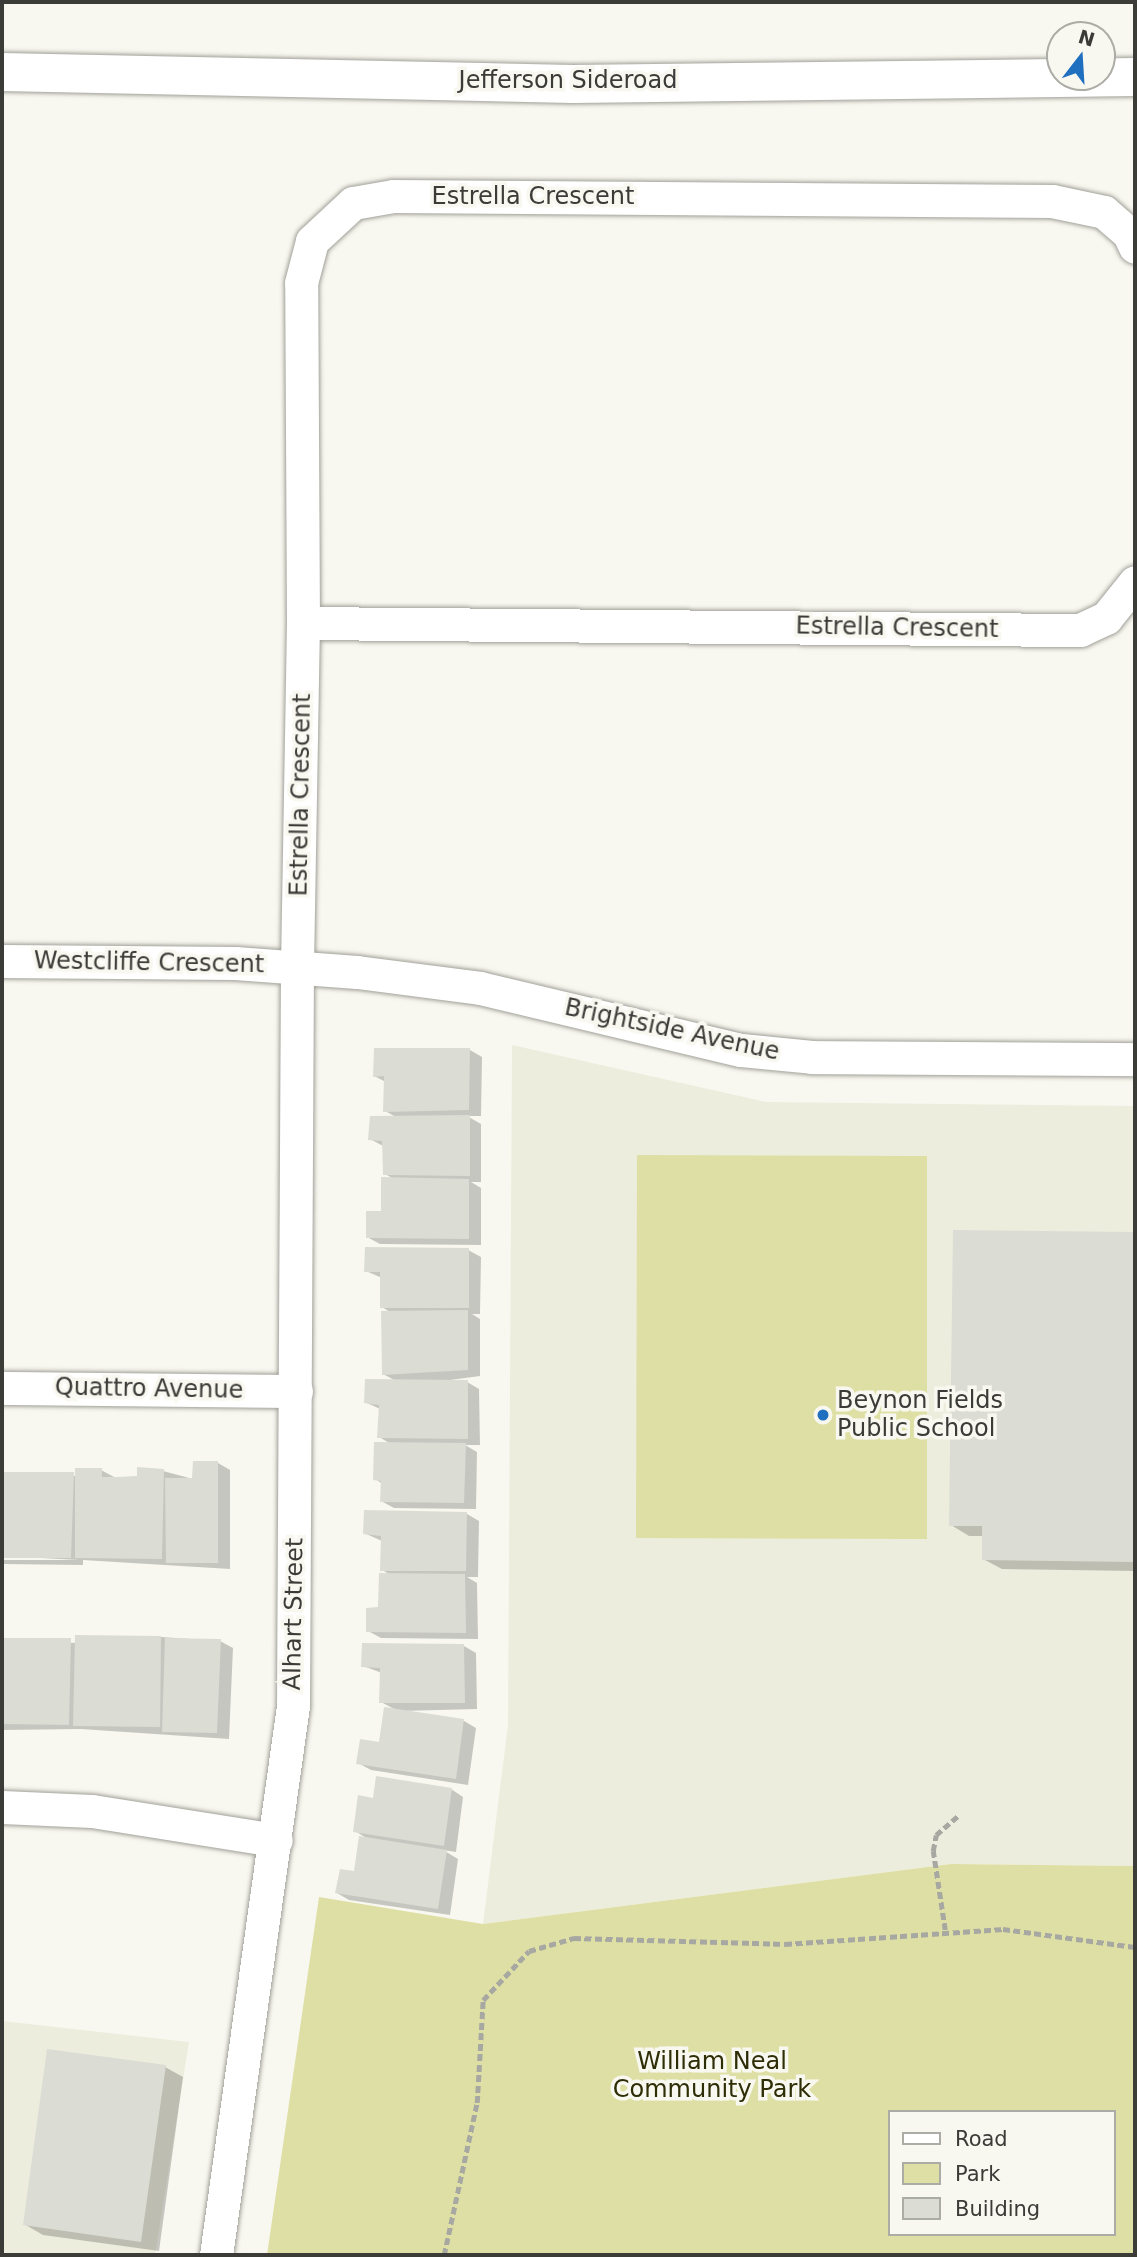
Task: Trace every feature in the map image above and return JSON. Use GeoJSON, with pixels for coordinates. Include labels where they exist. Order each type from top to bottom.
{"type":"FeatureCollection","features":[{"type":"Feature","properties":{"kind":"street","name":"Jefferson Sideroad"},"geometry":{"type":"LineString","coordinates":[[2,72],[573,84],[1135,77]]}},
{"type":"Feature","properties":{"kind":"street","name":"Estrella Crescent"},"geometry":{"type":"LineString","coordinates":[[296,967],[303,623],[301,282],[312,241],[353,203],[393,196],[1052,201],[1104,212],[1129,234],[1135,247]]}},
{"type":"Feature","properties":{"kind":"street","name":"Estrella Crescent"},"geometry":{"type":"LineString","coordinates":[[303,623],[1080,630],[1106,618],[1135,582]]}},
{"type":"Feature","properties":{"kind":"street","name":"Westcliffe Crescent"},"geometry":{"type":"LineString","coordinates":[[2,961],[296,967]]}},
{"type":"Feature","properties":{"kind":"street","name":"Brightside Avenue"},"geometry":{"type":"LineString","coordinates":[[296,967],[480,988],[753,1051],[812,1057],[1135,1059]]}},
{"type":"Feature","properties":{"kind":"street","name":"Alhart Street"},"geometry":{"type":"LineString","coordinates":[[216,2255],[293,1706],[296,967]]}},
{"type":"Feature","properties":{"kind":"street","name":"Quattro Avenue"},"geometry":{"type":"LineString","coordinates":[[2,1388],[296,1391]]}},
{"type":"Feature","properties":{"kind":"street"},"geometry":{"type":"LineString","coordinates":[[2,1807],[92,1811],[276,1840]]}},
{"type":"Feature","properties":{"kind":"path"},"geometry":{"type":"LineString","coordinates":[[945,1930],[933,1851],[936,1835],[958,1816]]}},
{"type":"Feature","properties":{"kind":"path"},"geometry":{"type":"LineString","coordinates":[[444,2255],[477,2103],[483,2000],[529,1951],[575,1938],[785,1944],[945,1930],[1042,1932],[1135,1947]]}},
{"type":"Feature","properties":{"kind":"shaded area","name":"Beynon Fields Public School"},"geometry":{"type":"Polygon","coordinates":[[[512,1045],[766,1102],[1135,1106],[1135,1866],[951,1864],[483,1924],[508,1725],[512,1045]]]}},
{"type":"Feature","properties":{"kind":"shaded area"},"geometry":{"type":"Polygon","coordinates":[[[2,2021],[189,2042],[155,2255],[2,2255],[2,2021]]]}},
{"type":"Feature","properties":{"kind":"green space"},"geometry":{"type":"Polygon","coordinates":[[[637,1155],[927,1156],[927,1539],[636,1538],[637,1155]]]}},
{"type":"Feature","properties":{"kind":"green space","name":"William Neal Community Park"},"geometry":{"type":"Polygon","coordinates":[[[951,1864],[1135,1866],[1135,2255],[267,2255],[319,1897],[483,1924],[951,1864]]]}},
{"type":"Feature","properties":{"kind":"building"},"geometry":{"type":"Polygon","coordinates":[[[374,1048],[470,1048],[469,1110],[383,1112],[384,1076],[373,1077],[374,1048]]]}},
{"type":"Feature","properties":{"kind":"building"},"geometry":{"type":"Polygon","coordinates":[[[470,1115],[470,1176],[383,1175],[382,1141],[368,1140],[370,1116],[470,1115]]]}},
{"type":"Feature","properties":{"kind":"building"},"geometry":{"type":"Polygon","coordinates":[[[381,1177],[469,1179],[469,1239],[366,1238],[366,1211],[381,1211],[381,1177]]]}},
{"type":"Feature","properties":{"kind":"building"},"geometry":{"type":"Polygon","coordinates":[[[953,1230],[1135,1232],[1135,1562],[982,1560],[982,1526],[949,1526],[953,1230]]]}},
{"type":"Feature","properties":{"kind":"building"},"geometry":{"type":"Polygon","coordinates":[[[365,1247],[469,1248],[469,1308],[380,1308],[380,1272],[364,1272],[365,1247]]]}},
{"type":"Feature","properties":{"kind":"building"},"geometry":{"type":"Polygon","coordinates":[[[468,1310],[468,1370],[382,1375],[381,1311],[468,1310]]]}},
{"type":"Feature","properties":{"kind":"building"},"geometry":{"type":"Polygon","coordinates":[[[365,1379],[468,1380],[468,1439],[377,1438],[379,1405],[364,1403],[365,1379]]]}},
{"type":"Feature","properties":{"kind":"building"},"geometry":{"type":"Polygon","coordinates":[[[374,1442],[466,1443],[464,1503],[380,1502],[381,1481],[373,1480],[374,1442]]]}},
{"type":"Feature","properties":{"kind":"building"},"geometry":{"type":"Polygon","coordinates":[[[193,1461],[218,1461],[218,1563],[166,1563],[165,1478],[192,1478],[193,1461]]]}},
{"type":"Feature","properties":{"kind":"building"},"geometry":{"type":"Polygon","coordinates":[[[137,1467],[164,1469],[162,1559],[75,1558],[75,1468],[102,1468],[102,1477],[117,1477],[137,1476],[137,1467]]]}},
{"type":"Feature","properties":{"kind":"building"},"geometry":{"type":"Polygon","coordinates":[[[2,1472],[74,1472],[71,1558],[2,1558],[2,1472]]]}},
{"type":"Feature","properties":{"kind":"building"},"geometry":{"type":"Polygon","coordinates":[[[364,1510],[467,1512],[466,1571],[380,1571],[381,1536],[363,1534],[364,1510]]]}},
{"type":"Feature","properties":{"kind":"building"},"geometry":{"type":"Polygon","coordinates":[[[379,1573],[465,1574],[466,1633],[366,1632],[366,1608],[378,1607],[379,1573]]]}},
{"type":"Feature","properties":{"kind":"building"},"geometry":{"type":"Polygon","coordinates":[[[75,1635],[161,1636],[160,1727],[73,1726],[75,1635]]]}},
{"type":"Feature","properties":{"kind":"building"},"geometry":{"type":"Polygon","coordinates":[[[2,1638],[71,1638],[69,1725],[2,1724],[2,1638]]]}},
{"type":"Feature","properties":{"kind":"building"},"geometry":{"type":"Polygon","coordinates":[[[165,1638],[221,1639],[217,1733],[162,1732],[165,1638]]]}},
{"type":"Feature","properties":{"kind":"building"},"geometry":{"type":"Polygon","coordinates":[[[362,1643],[464,1644],[465,1703],[379,1703],[380,1668],[361,1667],[362,1643]]]}},
{"type":"Feature","properties":{"kind":"building"},"geometry":{"type":"Polygon","coordinates":[[[384,1707],[464,1719],[456,1779],[356,1764],[360,1739],[379,1742],[384,1707]]]}},
{"type":"Feature","properties":{"kind":"building"},"geometry":{"type":"Polygon","coordinates":[[[376,1776],[452,1788],[444,1846],[353,1832],[358,1795],[373,1798],[376,1776]]]}},
{"type":"Feature","properties":{"kind":"building"},"geometry":{"type":"Polygon","coordinates":[[[359,1836],[447,1850],[438,1909],[335,1893],[340,1869],[354,1871],[359,1836]]]}},
{"type":"Feature","properties":{"kind":"building"},"geometry":{"type":"Polygon","coordinates":[[[47,2049],[166,2065],[141,2242],[23,2225],[47,2049]]]}},
{"type":"Feature","properties":{"kind":"place","name":"Beynon Fields Public School"},"geometry":{"type":"Point","coordinates":[823,1415]}}]}
